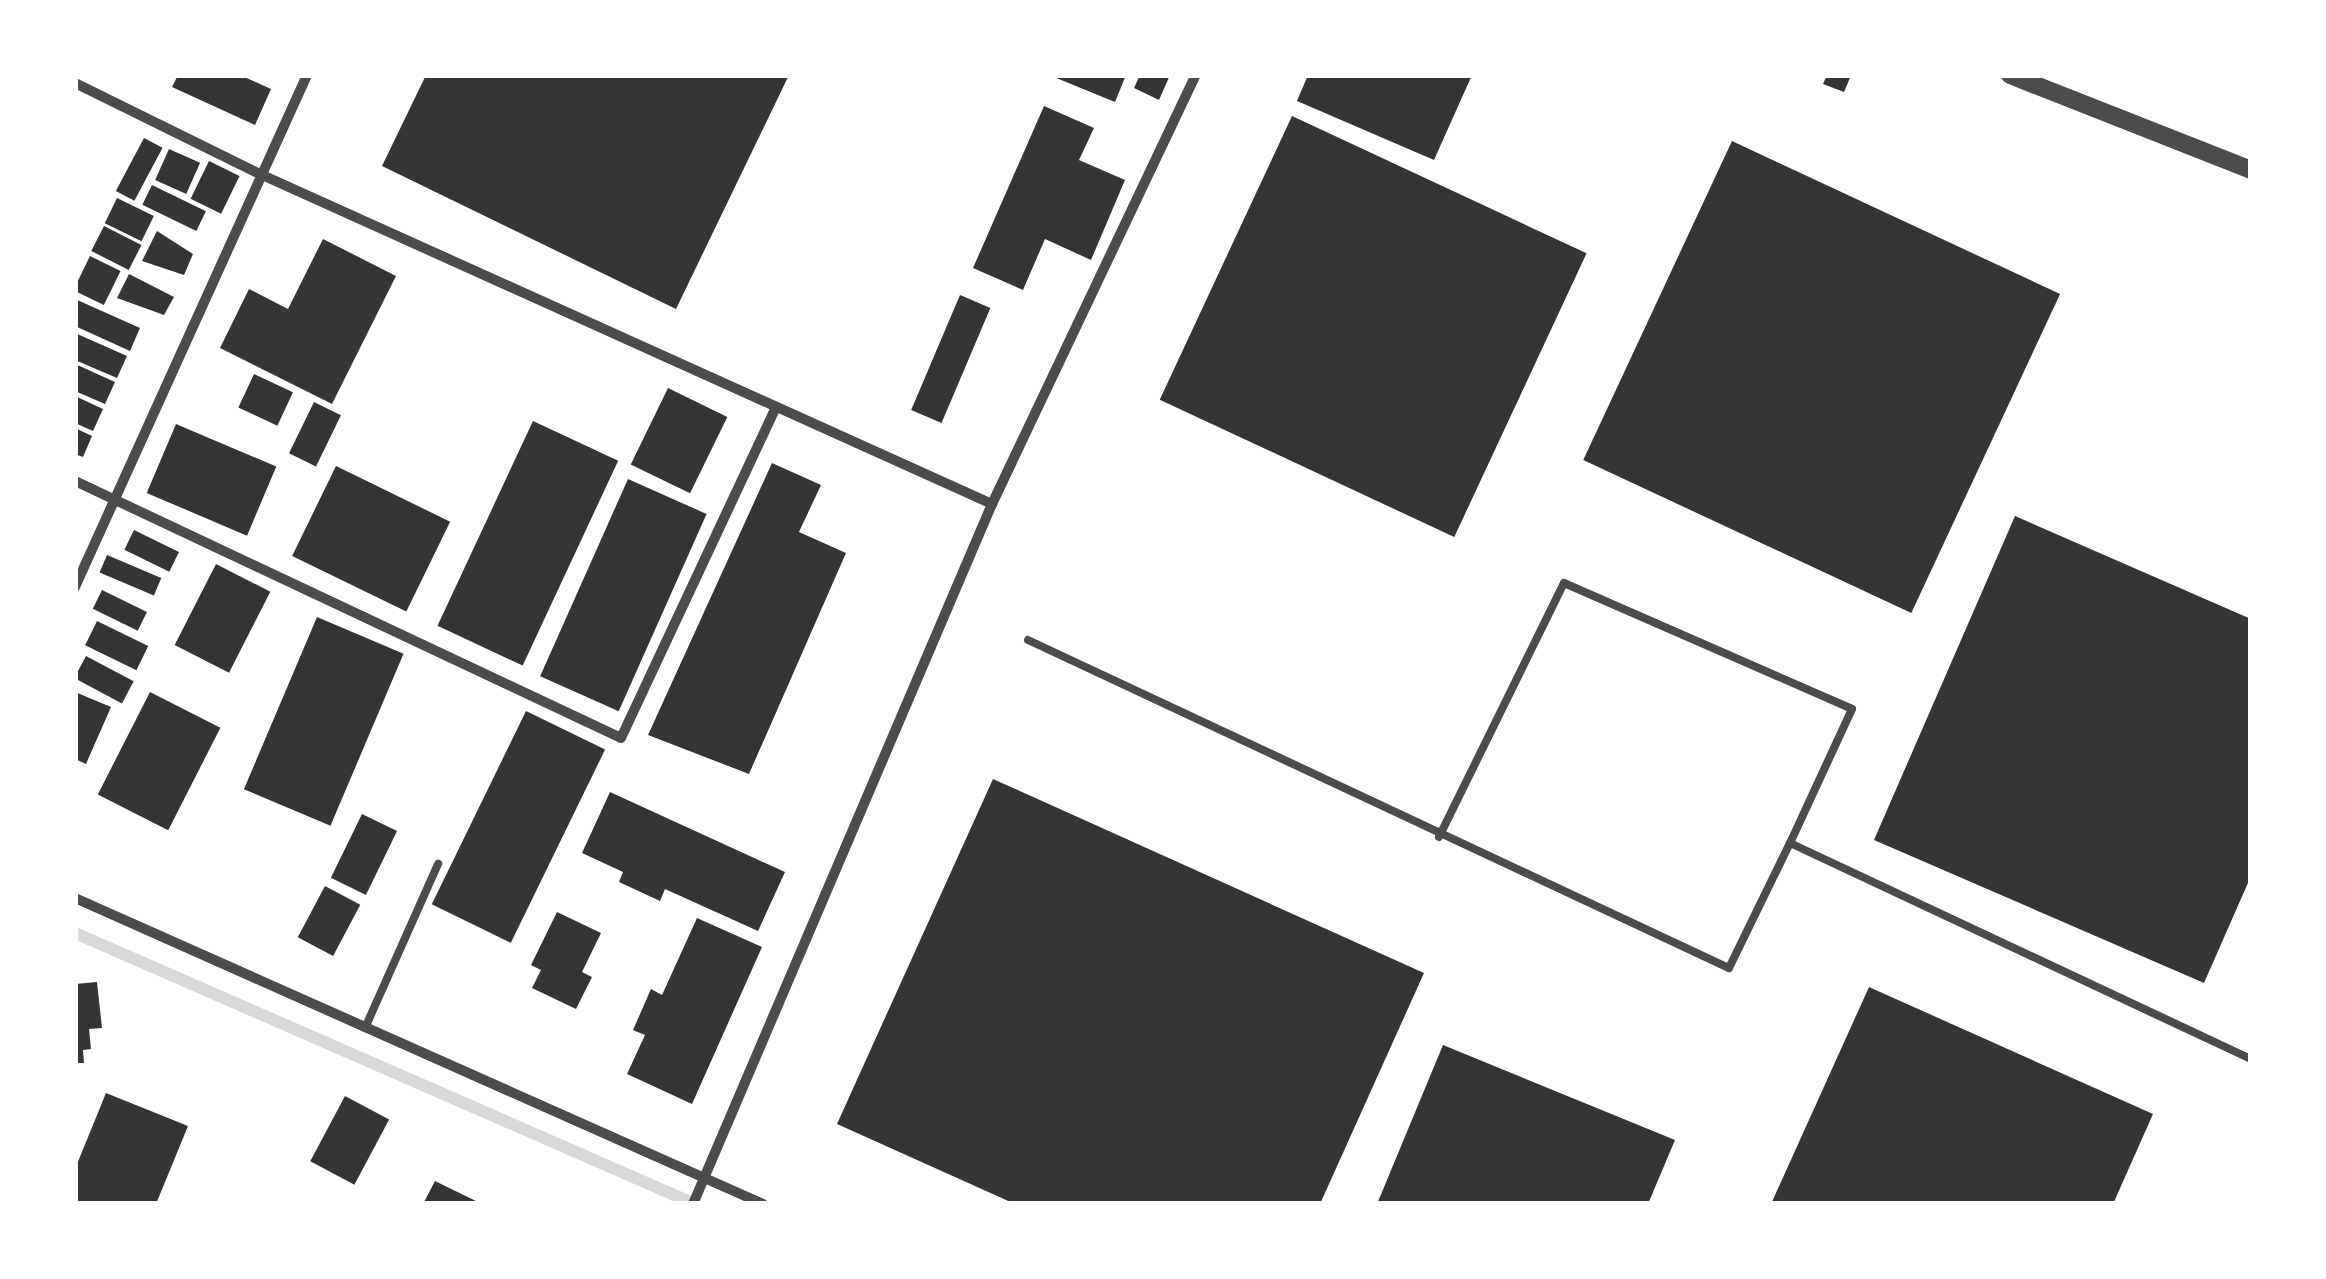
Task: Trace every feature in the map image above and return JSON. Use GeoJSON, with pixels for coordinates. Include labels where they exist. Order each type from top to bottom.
{"type":"FeatureCollection","features":[{"type":"Feature","properties":{"kind":"street"},"geometry":{"type":"LineString","coordinates":[[75,587],[306,75]]}},
{"type":"Feature","properties":{"kind":"street"},"geometry":{"type":"LineString","coordinates":[[693,1204],[992,504],[1196,75]]}},
{"type":"Feature","properties":{"kind":"street"},"geometry":{"type":"LineString","coordinates":[[2010,75],[2251,170]]}},
{"type":"Feature","properties":{"kind":"street"},"geometry":{"type":"LineString","coordinates":[[75,84],[260,174],[992,504]]}},
{"type":"Feature","properties":{"kind":"street"},"geometry":{"type":"LineString","coordinates":[[75,481],[622,738],[776,407]]}},
{"type":"Feature","properties":{"kind":"street"},"geometry":{"type":"LineString","coordinates":[[75,898],[763,1204]]}},
{"type":"Feature","properties":{"kind":"lane"},"geometry":{"type":"LineString","coordinates":[[1028,640],[1438,837],[1729,968],[1852,709],[1564,583],[1438,837]]}},
{"type":"Feature","properties":{"kind":"lane"},"geometry":{"type":"LineString","coordinates":[[1790,843],[2251,1059]]}},
{"type":"Feature","properties":{"kind":"lane"},"geometry":{"type":"LineString","coordinates":[[365,1028],[438,864]]}},
{"type":"Feature","properties":{"kind":"building"},"geometry":{"type":"Polygon","coordinates":[[[178,75],[240,75],[271,89],[255,125],[172,87],[178,75]]]}},
{"type":"Feature","properties":{"kind":"building"},"geometry":{"type":"Polygon","coordinates":[[[426,75],[789,75],[676,309],[382,166],[426,75]]]}},
{"type":"Feature","properties":{"kind":"building"},"geometry":{"type":"Polygon","coordinates":[[[1049,75],[1126,75],[1115,102],[1049,75]]]}},
{"type":"Feature","properties":{"kind":"building"},"geometry":{"type":"Polygon","coordinates":[[[1140,75],[1170,75],[1159,100],[1134,88],[1140,75]]]}},
{"type":"Feature","properties":{"kind":"building"},"geometry":{"type":"Polygon","coordinates":[[[1308,75],[1472,75],[1434,160],[1297,101],[1308,75]]]}},
{"type":"Feature","properties":{"kind":"building"},"geometry":{"type":"Polygon","coordinates":[[[1827,75],[1850,78],[1844,92],[1823,84],[1827,75]]]}},
{"type":"Feature","properties":{"kind":"building"},"geometry":{"type":"Polygon","coordinates":[[[1044,106],[1094,128],[1079,160],[1125,180],[1091,260],[1045,239],[1023,290],[973,268],[1044,106]]]}},
{"type":"Feature","properties":{"kind":"building"},"geometry":{"type":"Polygon","coordinates":[[[1292,116],[1587,253],[1454,537],[1160,400],[1292,116]]]}},
{"type":"Feature","properties":{"kind":"building"},"geometry":{"type":"Polygon","coordinates":[[[144,138],[163,148],[134,201],[116,191],[144,138]]]}},
{"type":"Feature","properties":{"kind":"building"},"geometry":{"type":"Polygon","coordinates":[[[1732,141],[2060,294],[1911,613],[1583,460],[1732,141]]]}},
{"type":"Feature","properties":{"kind":"building"},"geometry":{"type":"Polygon","coordinates":[[[169,149],[200,163],[186,194],[155,180],[169,149]]]}},
{"type":"Feature","properties":{"kind":"building"},"geometry":{"type":"Polygon","coordinates":[[[209,161],[240,176],[221,214],[191,199],[209,161]]]}},
{"type":"Feature","properties":{"kind":"building"},"geometry":{"type":"Polygon","coordinates":[[[152,185],[206,211],[196,231],[142,205],[152,185]]]}},
{"type":"Feature","properties":{"kind":"building"},"geometry":{"type":"Polygon","coordinates":[[[117,198],[154,216],[142,241],[105,223],[117,198]]]}},
{"type":"Feature","properties":{"kind":"building"},"geometry":{"type":"Polygon","coordinates":[[[104,226],[141,245],[129,270],[91,251],[104,226]]]}},
{"type":"Feature","properties":{"kind":"building"},"geometry":{"type":"Polygon","coordinates":[[[157,231],[193,254],[184,275],[142,261],[157,231]]]}},
{"type":"Feature","properties":{"kind":"building"},"geometry":{"type":"Polygon","coordinates":[[[323,239],[396,276],[332,404],[220,348],[249,289],[288,309],[323,239]]]}},
{"type":"Feature","properties":{"kind":"building"},"geometry":{"type":"Polygon","coordinates":[[[90,256],[121,271],[104,305],[75,291],[90,256]]]}},
{"type":"Feature","properties":{"kind":"building"},"geometry":{"type":"Polygon","coordinates":[[[129,274],[174,297],[164,315],[117,298],[129,274]]]}},
{"type":"Feature","properties":{"kind":"building"},"geometry":{"type":"Polygon","coordinates":[[[960,295],[990,308],[942,423],[911,410],[960,295]]]}},
{"type":"Feature","properties":{"kind":"building"},"geometry":{"type":"Polygon","coordinates":[[[75,299],[140,328],[130,351],[75,326],[75,299]]]}},
{"type":"Feature","properties":{"kind":"building"},"geometry":{"type":"Polygon","coordinates":[[[75,333],[127,356],[117,378],[75,360],[75,333]]]}},
{"type":"Feature","properties":{"kind":"building"},"geometry":{"type":"Polygon","coordinates":[[[75,364],[115,382],[105,404],[75,391],[75,364]]]}},
{"type":"Feature","properties":{"kind":"building"},"geometry":{"type":"Polygon","coordinates":[[[254,374],[293,392],[277,426],[238,408],[254,374]]]}},
{"type":"Feature","properties":{"kind":"building"},"geometry":{"type":"Polygon","coordinates":[[[668,388],[727,417],[690,493],[631,464],[668,388]]]}},
{"type":"Feature","properties":{"kind":"building"},"geometry":{"type":"Polygon","coordinates":[[[75,396],[103,409],[93,431],[75,423],[75,396]]]}},
{"type":"Feature","properties":{"kind":"building"},"geometry":{"type":"Polygon","coordinates":[[[314,402],[341,415],[316,466],[289,453],[314,402]]]}},
{"type":"Feature","properties":{"kind":"building"},"geometry":{"type":"Polygon","coordinates":[[[533,421],[618,461],[523,666],[437,626],[533,421]]]}},
{"type":"Feature","properties":{"kind":"building"},"geometry":{"type":"Polygon","coordinates":[[[176,424],[276,467],[247,536],[147,493],[176,424]]]}},
{"type":"Feature","properties":{"kind":"building"},"geometry":{"type":"Polygon","coordinates":[[[75,428],[92,436],[83,457],[75,454],[75,428]]]}},
{"type":"Feature","properties":{"kind":"building"},"geometry":{"type":"Polygon","coordinates":[[[772,463],[821,485],[799,532],[846,553],[749,774],[648,735],[772,463]]]}},
{"type":"Feature","properties":{"kind":"building"},"geometry":{"type":"Polygon","coordinates":[[[336,466],[450,522],[406,612],[292,556],[336,466]]]}},
{"type":"Feature","properties":{"kind":"building"},"geometry":{"type":"Polygon","coordinates":[[[628,479],[707,514],[619,711],[540,676],[628,479]]]}},
{"type":"Feature","properties":{"kind":"building"},"geometry":{"type":"Polygon","coordinates":[[[2015,516],[2251,619],[2251,876],[2204,983],[1874,840],[2015,516]]]}},
{"type":"Feature","properties":{"kind":"building"},"geometry":{"type":"Polygon","coordinates":[[[134,530],[179,552],[169,572],[124,550],[134,530]]]}},
{"type":"Feature","properties":{"kind":"building"},"geometry":{"type":"Polygon","coordinates":[[[107,555],[161,578],[154,596],[100,572],[107,555]]]}},
{"type":"Feature","properties":{"kind":"building"},"geometry":{"type":"Polygon","coordinates":[[[216,564],[270,592],[229,673],[175,645],[216,564]]]}},
{"type":"Feature","properties":{"kind":"building"},"geometry":{"type":"Polygon","coordinates":[[[102,590],[147,612],[138,631],[93,609],[102,590]]]}},
{"type":"Feature","properties":{"kind":"building"},"geometry":{"type":"Polygon","coordinates":[[[317,617],[404,654],[330,826],[244,789],[317,617]]]}},
{"type":"Feature","properties":{"kind":"building"},"geometry":{"type":"Polygon","coordinates":[[[97,621],[148,646],[136,670],[85,645],[97,621]]]}},
{"type":"Feature","properties":{"kind":"building"},"geometry":{"type":"Polygon","coordinates":[[[86,656],[134,681],[122,703],[75,678],[86,656]]]}},
{"type":"Feature","properties":{"kind":"building"},"geometry":{"type":"Polygon","coordinates":[[[75,692],[111,707],[86,764],[75,759],[75,692]]]}},
{"type":"Feature","properties":{"kind":"building"},"geometry":{"type":"Polygon","coordinates":[[[150,692],[220,728],[168,830],[98,794],[150,692]]]}},
{"type":"Feature","properties":{"kind":"building"},"geometry":{"type":"Polygon","coordinates":[[[526,711],[605,750],[511,943],[432,904],[526,711]]]}},
{"type":"Feature","properties":{"kind":"building"},"geometry":{"type":"Polygon","coordinates":[[[993,779],[1424,973],[1320,1204],[1015,1204],[837,1124],[993,779]]]}},
{"type":"Feature","properties":{"kind":"building"},"geometry":{"type":"Polygon","coordinates":[[[610,792],[785,872],[758,931],[665,889],[660,901],[619,882],[623,872],[582,853],[610,792]]]}},
{"type":"Feature","properties":{"kind":"building"},"geometry":{"type":"Polygon","coordinates":[[[362,814],[397,831],[366,895],[331,878],[362,814]]]}},
{"type":"Feature","properties":{"kind":"building"},"geometry":{"type":"Polygon","coordinates":[[[325,886],[360,905],[333,956],[298,937],[325,886]]]}},
{"type":"Feature","properties":{"kind":"building"},"geometry":{"type":"Polygon","coordinates":[[[557,912],[601,933],[582,972],[592,977],[576,1009],[532,988],[541,970],[531,965],[557,912]]]}},
{"type":"Feature","properties":{"kind":"building"},"geometry":{"type":"Polygon","coordinates":[[[697,918],[762,947],[692,1104],[627,1074],[645,1035],[633,1030],[651,989],[662,995],[697,918]]]}},
{"type":"Feature","properties":{"kind":"building"},"geometry":{"type":"Polygon","coordinates":[[[97,982],[102,1028],[89,1029],[91,1049],[83,1050],[84,1063],[75,1063],[75,984],[97,982]]]}},
{"type":"Feature","properties":{"kind":"building"},"geometry":{"type":"Polygon","coordinates":[[[1869,987],[2153,1114],[2113,1204],[1771,1204],[1869,987]]]}},
{"type":"Feature","properties":{"kind":"building"},"geometry":{"type":"Polygon","coordinates":[[[1443,1045],[1675,1140],[1648,1204],[1377,1204],[1443,1045]]]}},
{"type":"Feature","properties":{"kind":"building"},"geometry":{"type":"Polygon","coordinates":[[[106,1093],[188,1126],[156,1204],[75,1204],[75,1169],[106,1093]]]}},
{"type":"Feature","properties":{"kind":"building"},"geometry":{"type":"Polygon","coordinates":[[[345,1096],[389,1119],[354,1185],[310,1161],[345,1096]]]}},
{"type":"Feature","properties":{"kind":"building"},"geometry":{"type":"Polygon","coordinates":[[[435,1181],[482,1204],[423,1204],[435,1181]]]}},
{"type":"Feature","properties":{"kind":"waterway"},"geometry":{"type":"LineString","coordinates":[[75,933],[695,1204]]}}]}
